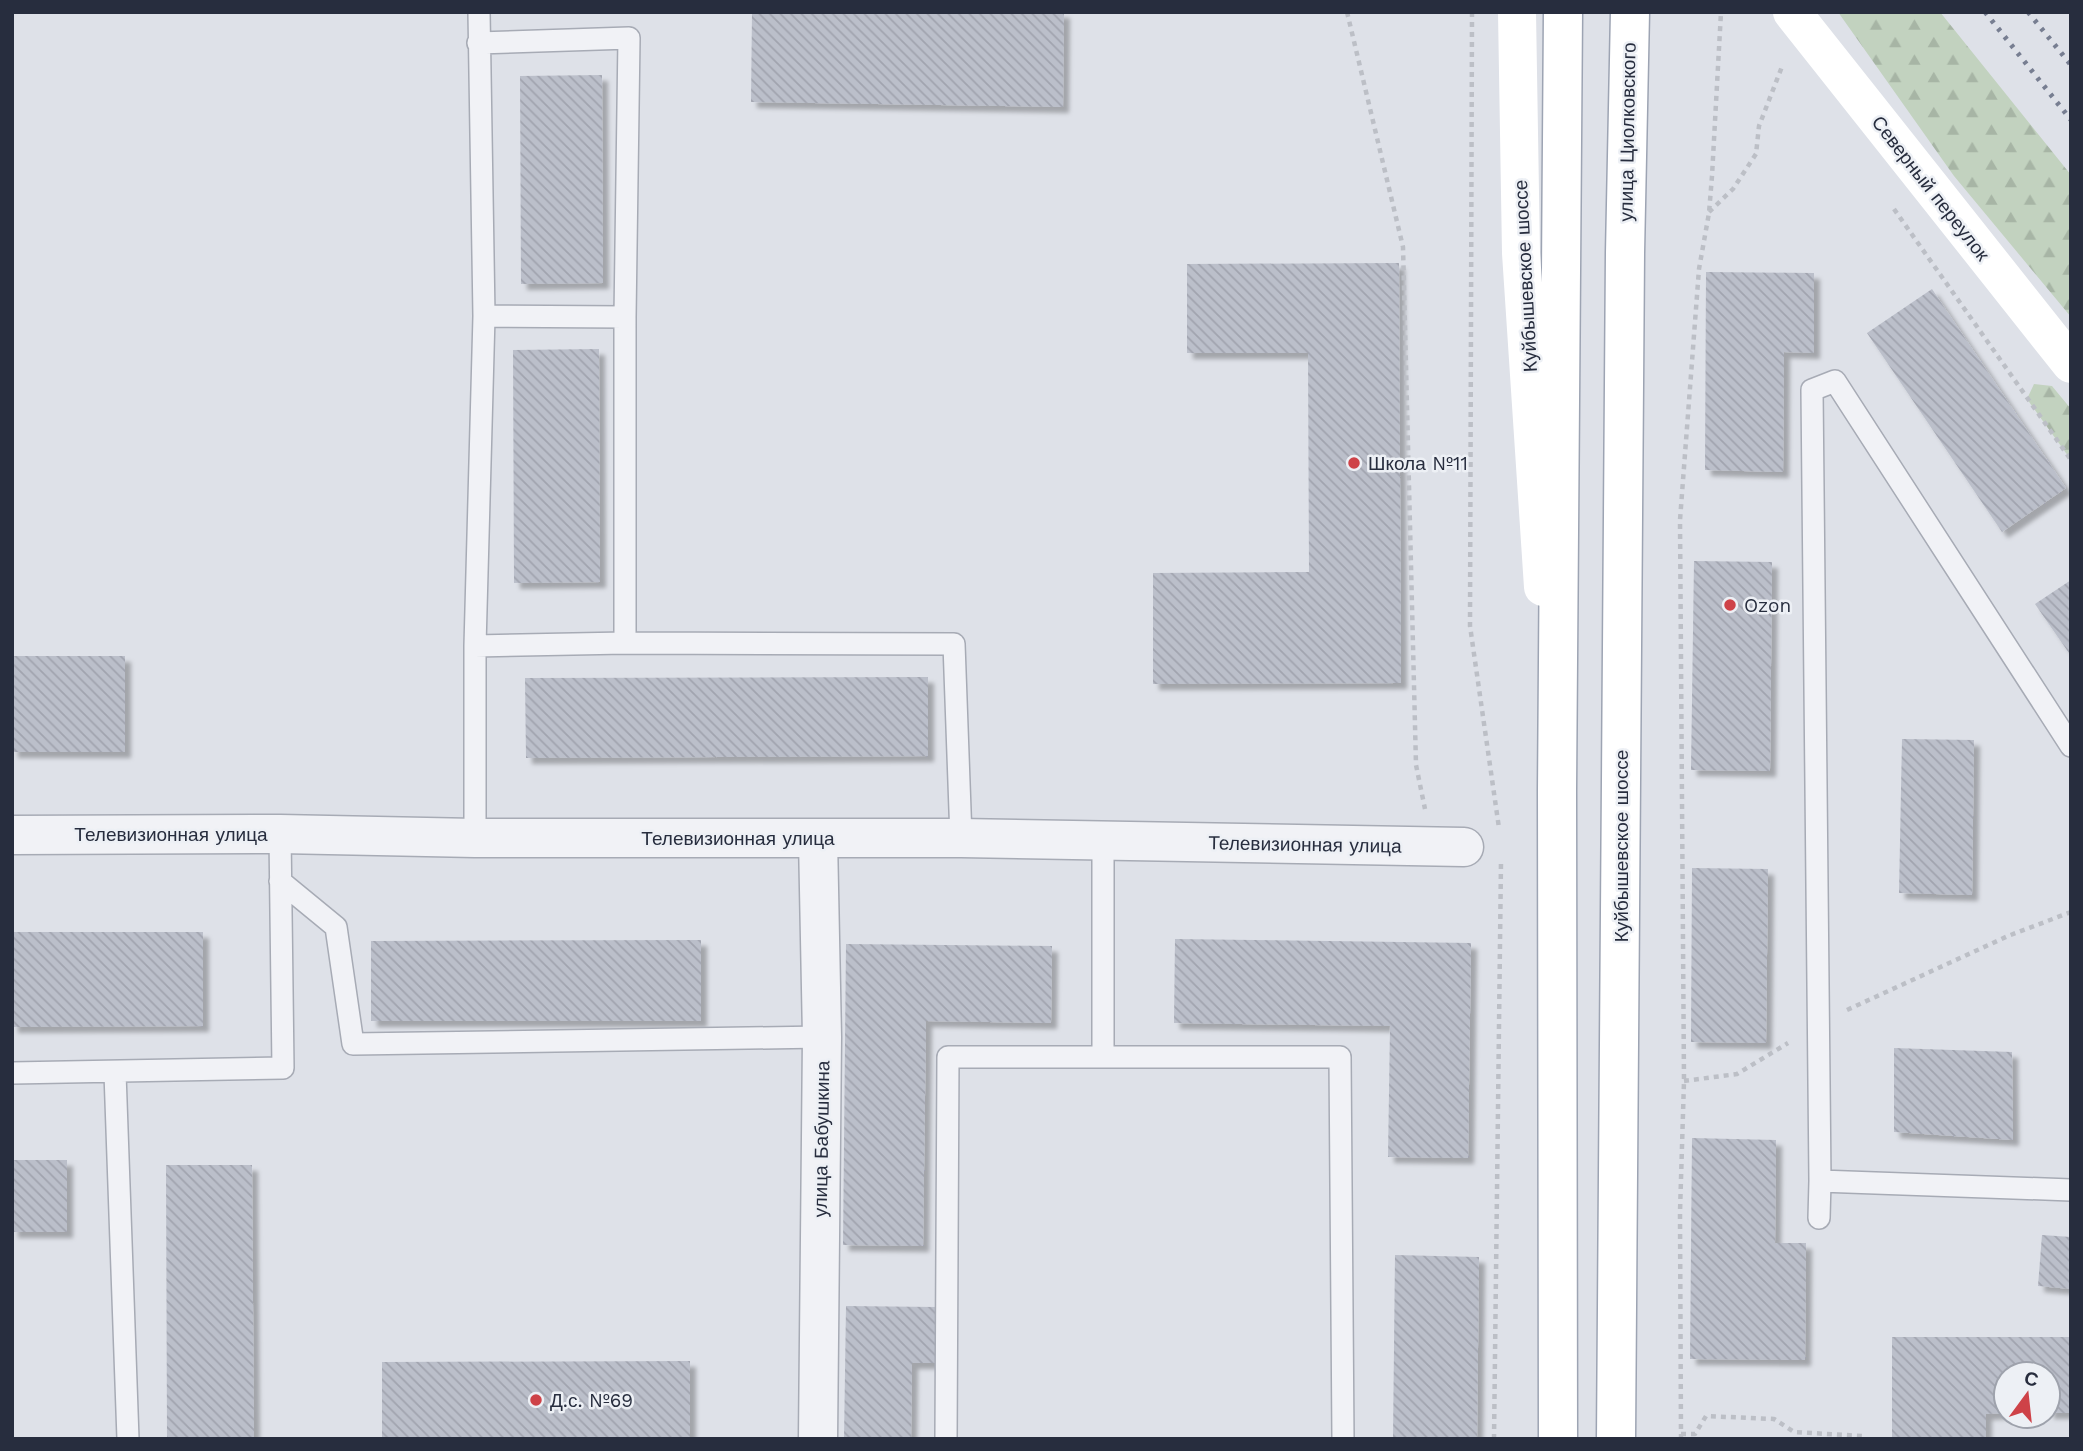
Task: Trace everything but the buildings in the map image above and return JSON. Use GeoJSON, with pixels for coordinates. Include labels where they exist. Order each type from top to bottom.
{"type":"FeatureCollection","features":[{"type":"Feature","properties":{"kind":"main road","name":"Куйбышевское шоссе"},"geometry":{"type":"LineString","coordinates":[[1517,12],[1521,253],[1557,791]]}},
{"type":"Feature","properties":{"kind":"main road","name":"Куйбышевское шоссе"},"geometry":{"type":"LineString","coordinates":[[1558,1439],[1557,791],[1563,12]]}},
{"type":"Feature","properties":{"kind":"main road","name":"улица Циолковского"},"geometry":{"type":"LineString","coordinates":[[1625,253],[1630,12]]}},
{"type":"Feature","properties":{"kind":"main road","name":"Северный переулок"},"geometry":{"type":"LineString","coordinates":[[1792,12],[2071,364]]}},
{"type":"Feature","properties":{"kind":"main road","name":"Куйбышевское шоссе"},"geometry":{"type":"LineString","coordinates":[[1616,1439],[1625,253]]}},
{"type":"Feature","properties":{"kind":"street","name":"Телевизионная улица"},"geometry":{"type":"LineString","coordinates":[[12,835],[961,838],[1448,847]]}},
{"type":"Feature","properties":{"kind":"street","name":"улица Бабушкина"},"geometry":{"type":"LineString","coordinates":[[818,839],[822,1037],[818,1439]]}},
{"type":"Feature","properties":{"kind":"lane"},"geometry":{"type":"LineString","coordinates":[[475,838],[475,646],[484,316],[479,12]]}},
{"type":"Feature","properties":{"kind":"lane"},"geometry":{"type":"LineString","coordinates":[[478,44],[629,38],[625,317],[625,643]]}},
{"type":"Feature","properties":{"kind":"lane"},"geometry":{"type":"LineString","coordinates":[[484,316],[625,317]]}},
{"type":"Feature","properties":{"kind":"lane"},"geometry":{"type":"LineString","coordinates":[[1818,1218],[1819,1024],[1812,390],[1835,381],[2071,746]]}},
{"type":"Feature","properties":{"kind":"lane"},"geometry":{"type":"LineString","coordinates":[[475,646],[625,643],[954,644],[961,838]]}},
{"type":"Feature","properties":{"kind":"lane"},"geometry":{"type":"LineString","coordinates":[[12,1073],[283,1068],[280,834]]}},
{"type":"Feature","properties":{"kind":"lane"},"geometry":{"type":"LineString","coordinates":[[1103,842],[1103,1055]]}},
{"type":"Feature","properties":{"kind":"lane"},"geometry":{"type":"LineString","coordinates":[[280,881],[336,927],[353,1044],[822,1037]]}},
{"type":"Feature","properties":{"kind":"lane"},"geometry":{"type":"LineString","coordinates":[[946,1439],[948,1057],[1103,1055],[1340,1057],[1343,1439]]}},
{"type":"Feature","properties":{"kind":"lane"},"geometry":{"type":"LineString","coordinates":[[115,1073],[128,1439]]}},
{"type":"Feature","properties":{"kind":"lane"},"geometry":{"type":"LineString","coordinates":[[1820,1181],[2071,1190]]}},
{"type":"Feature","properties":{"kind":"path"},"geometry":{"type":"LineString","coordinates":[[1347,12],[1403,247],[1416,765],[1448,847]]}},
{"type":"Feature","properties":{"kind":"path"},"geometry":{"type":"LineString","coordinates":[[1472,12],[1470,626],[1500,829]]}},
{"type":"Feature","properties":{"kind":"path"},"geometry":{"type":"LineString","coordinates":[[1721,12],[1709,213],[1699,269],[1679,520],[1684,1081],[1680,1212],[1681,1436],[1697,1436],[1706,1416],[1774,1419],[1794,1432],[1862,1436]]}},
{"type":"Feature","properties":{"kind":"path"},"geometry":{"type":"LineString","coordinates":[[1709,213],[1733,189],[1756,154],[1759,126],[1786,55]]}},
{"type":"Feature","properties":{"kind":"path"},"geometry":{"type":"LineString","coordinates":[[1891,204],[2071,460]]}},
{"type":"Feature","properties":{"kind":"path"},"geometry":{"type":"LineString","coordinates":[[1494,1439],[1501,856]]}},
{"type":"Feature","properties":{"kind":"path"},"geometry":{"type":"LineString","coordinates":[[1684,1081],[1737,1074],[1819,1024],[2008,936],[2071,912]]}},
{"type":"Feature","properties":{"kind":"path"},"geometry":{"type":"LineString","coordinates":[[1788,1439],[1794,1432]]}},
{"type":"Feature","properties":{"kind":"green space"},"geometry":{"type":"Polygon","coordinates":[[[1838,12],[1940,12],[2071,175],[2071,317],[1954,176],[1838,12]]]}},
{"type":"Feature","properties":{"kind":"green space"},"geometry":{"type":"Polygon","coordinates":[[[2034,384],[2052,386],[2071,409],[2071,460],[2027,399],[2034,384]]]}},
{"type":"Feature","properties":{"kind":"railway"},"geometry":{"type":"LineString","coordinates":[[1985,12],[2071,120]]}},
{"type":"Feature","properties":{"kind":"railway"},"geometry":{"type":"LineString","coordinates":[[2028,12],[2071,65]]}},
{"type":"Feature","properties":{"kind":"place","name":"Школа №11"},"geometry":{"type":"Point","coordinates":[1354,463]}},
{"type":"Feature","properties":{"kind":"place","name":"Ozon"},"geometry":{"type":"Point","coordinates":[1730,605]}},
{"type":"Feature","properties":{"kind":"place","name":"Д.с. №69"},"geometry":{"type":"Point","coordinates":[536,1400]}}]}
